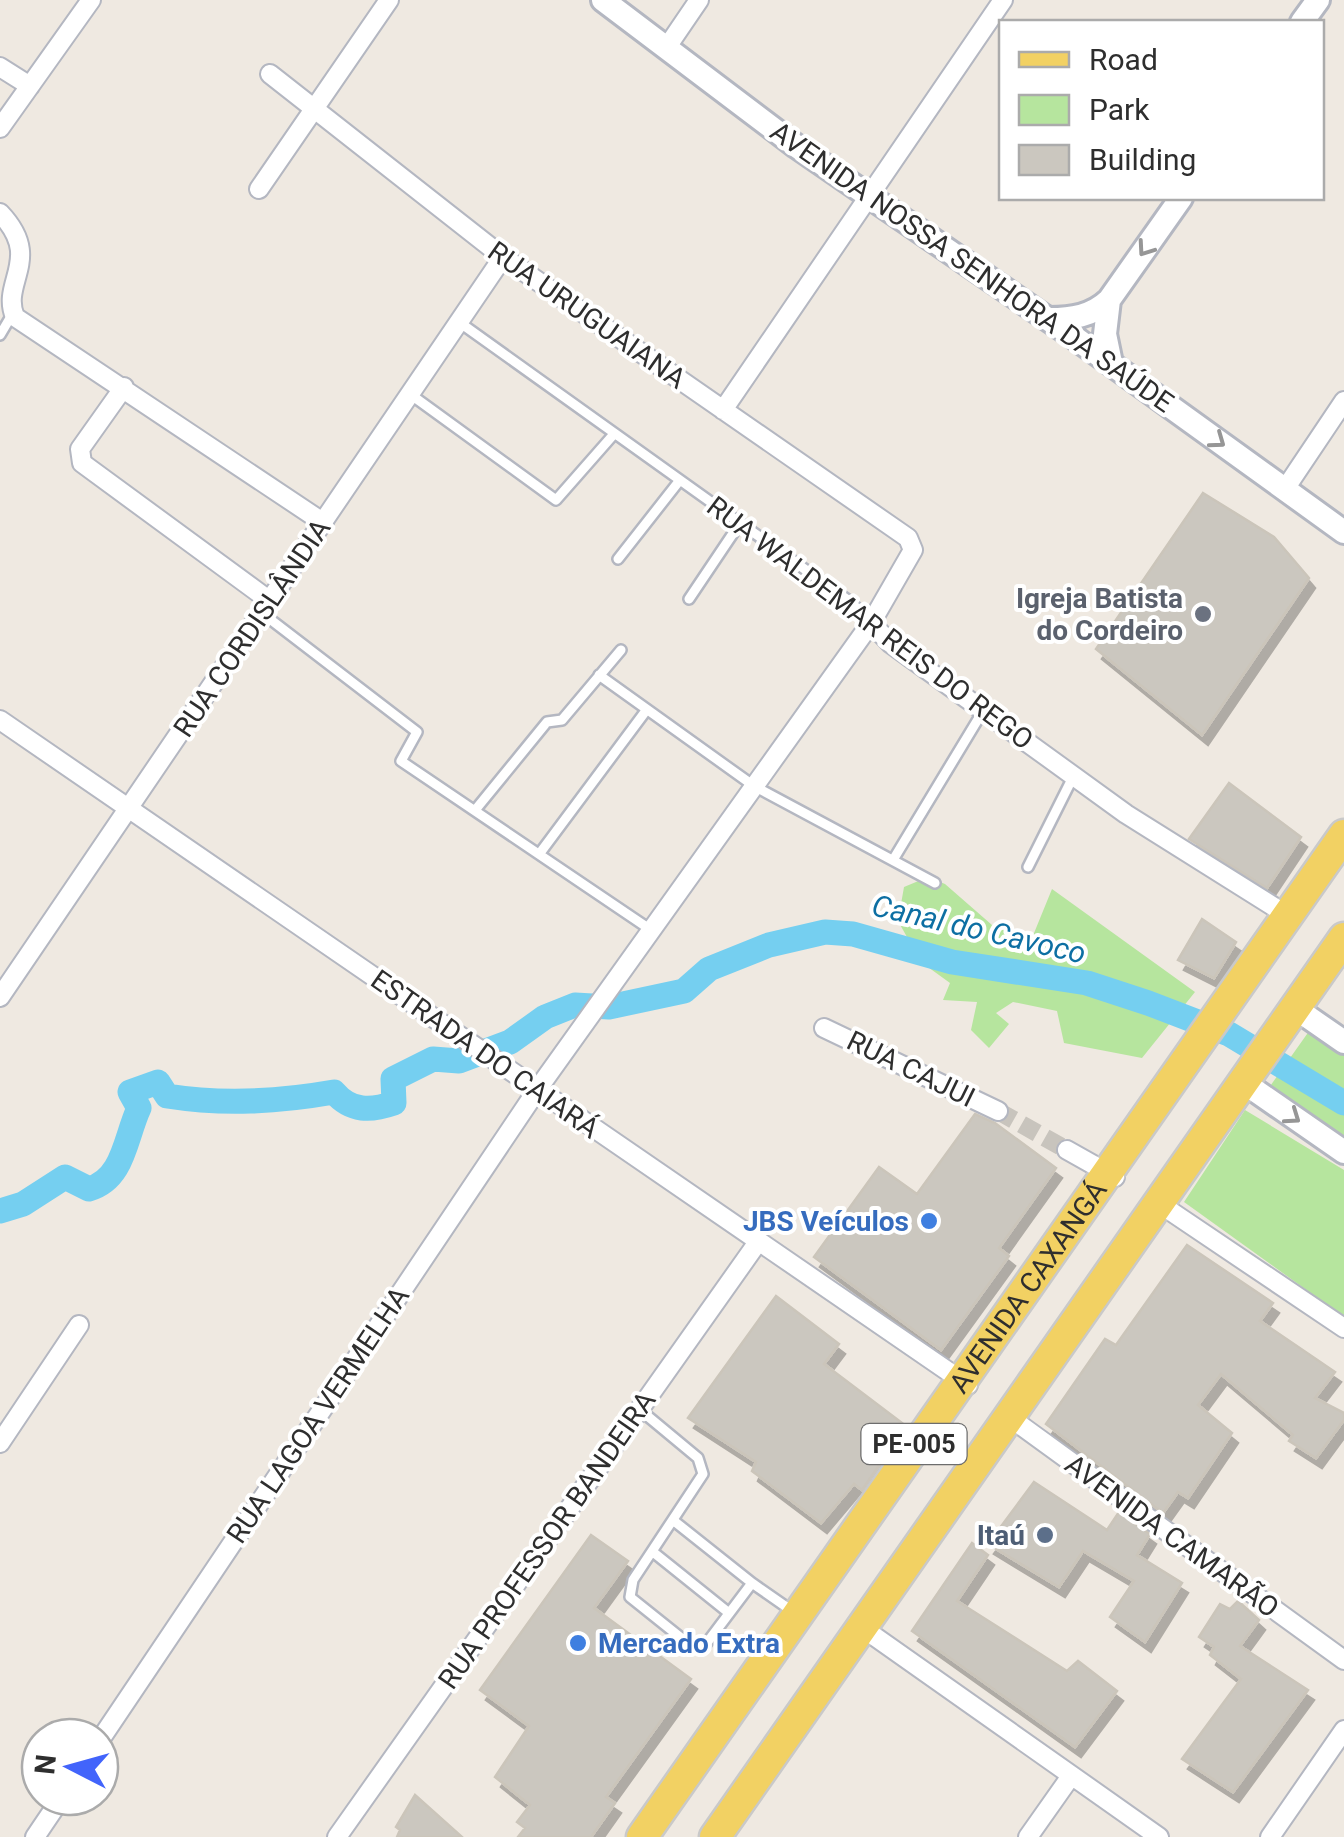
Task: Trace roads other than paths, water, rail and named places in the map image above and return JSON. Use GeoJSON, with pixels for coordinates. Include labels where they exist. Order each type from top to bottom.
{"type":"FeatureCollection","features":[{"type":"Feature","properties":{"kind":"main road","name":"AVENIDA CAXANGÁ"},"geometry":{"type":"LineString","coordinates":[[642,1837],[802,1617],[1250,977],[1287,915],[1344,836]]}},
{"type":"Feature","properties":{"kind":"main road","name":"PE-005"},"geometry":{"type":"LineString","coordinates":[[715,1837],[1153,1200],[1344,938]]}},
{"type":"Feature","properties":{"kind":"street"},"geometry":{"type":"LineString","coordinates":[[0,128],[91,0]]}},
{"type":"Feature","properties":{"kind":"street"},"geometry":{"type":"LineString","coordinates":[[259,189],[389,0]]}},
{"type":"Feature","properties":{"kind":"street","name":"AVENIDA NOSSA SENHORA DA SAÚDE"},"geometry":{"type":"LineString","coordinates":[[603,0],[869,196],[1049,319],[1344,532]]}},
{"type":"Feature","properties":{"kind":"street"},"geometry":{"type":"LineString","coordinates":[[667,47],[699,0]]}},
{"type":"Feature","properties":{"kind":"street"},"geometry":{"type":"LineString","coordinates":[[723,410],[1003,0]]}},
{"type":"Feature","properties":{"kind":"street"},"geometry":{"type":"LineString","coordinates":[[0,66],[30,86]]}},
{"type":"Feature","properties":{"kind":"street","name":"RUA URUGUAIANA"},"geometry":{"type":"LineString","coordinates":[[270,74],[502,257],[912,543],[913,550],[872,623]]}},
{"type":"Feature","properties":{"kind":"street"},"geometry":{"type":"LineString","coordinates":[[1049,319],[1072,319],[1098,311],[1110,300],[1180,200]]}},
{"type":"Feature","properties":{"kind":"street"},"geometry":{"type":"LineString","coordinates":[[0,213],[18,236],[20,247],[8,297],[13,313],[324,523]]}},
{"type":"Feature","properties":{"kind":"street","name":"RUA CORDISLÂNDIA"},"geometry":{"type":"LineString","coordinates":[[0,997],[502,257]]}},
{"type":"Feature","properties":{"kind":"street"},"geometry":{"type":"LineString","coordinates":[[1110,300],[1105,334],[1110,363]]}},
{"type":"Feature","properties":{"kind":"street"},"geometry":{"type":"LineString","coordinates":[[124,387],[80,448],[82,464],[266,607]]}},
{"type":"Feature","properties":{"kind":"street"},"geometry":{"type":"LineString","coordinates":[[1286,489],[1344,401]]}},
{"type":"Feature","properties":{"kind":"street"},"geometry":{"type":"LineString","coordinates":[[754,786],[872,623]]}},
{"type":"Feature","properties":{"kind":"street","name":"RUA WALDEMAR REIS DO REGO"},"geometry":{"type":"LineString","coordinates":[[872,623],[890,643],[1073,778],[1287,915]]}},
{"type":"Feature","properties":{"kind":"street","name":"ESTRADA DO CAIARÁ"},"geometry":{"type":"LineString","coordinates":[[0,720],[965,1383]]}},
{"type":"Feature","properties":{"kind":"street","name":"RUA LAGOA VERMELHA"},"geometry":{"type":"LineString","coordinates":[[115,1717],[537,1090],[754,786]]}},
{"type":"Feature","properties":{"kind":"street"},"geometry":{"type":"LineString","coordinates":[[1290,1009],[1344,1042]]}},
{"type":"Feature","properties":{"kind":"street","name":"RUA CAJUI"},"geometry":{"type":"LineString","coordinates":[[824,1028],[998,1111]]}},
{"type":"Feature","properties":{"kind":"street"},"geometry":{"type":"LineString","coordinates":[[1242,1077],[1344,1152]]}},
{"type":"Feature","properties":{"kind":"street"},"geometry":{"type":"LineString","coordinates":[[1068,1150],[1111,1175]]}},
{"type":"Feature","properties":{"kind":"street"},"geometry":{"type":"LineString","coordinates":[[1153,1200],[1344,1328]]}},
{"type":"Feature","properties":{"kind":"street","name":"RUA PROFESSOR BANDEIRA"},"geometry":{"type":"LineString","coordinates":[[337,1837],[758,1242]]}},
{"type":"Feature","properties":{"kind":"street"},"geometry":{"type":"LineString","coordinates":[[0,1442],[79,1325]]}},
{"type":"Feature","properties":{"kind":"street","name":"AVENIDA CAMARÃO"},"geometry":{"type":"LineString","coordinates":[[1005,1414],[1344,1660]]}},
{"type":"Feature","properties":{"kind":"street"},"geometry":{"type":"LineString","coordinates":[[858,1625],[1158,1837]]}},
{"type":"Feature","properties":{"kind":"street"},"geometry":{"type":"LineString","coordinates":[[1270,1837],[1344,1730]]}},
{"type":"Feature","properties":{"kind":"street"},"geometry":{"type":"LineString","coordinates":[[1028,1837],[1071,1776]]}},
{"type":"Feature","properties":{"kind":"lane"},"geometry":{"type":"LineString","coordinates":[[0,335],[13,313]]}},
{"type":"Feature","properties":{"kind":"lane","name":"RUA WALDEMAR REIS DO REGO"},"geometry":{"type":"LineString","coordinates":[[458,322],[852,603],[872,623]]}},
{"type":"Feature","properties":{"kind":"lane"},"geometry":{"type":"LineString","coordinates":[[410,394],[556,500],[614,434]]}},
{"type":"Feature","properties":{"kind":"lane"},"geometry":{"type":"LineString","coordinates":[[618,560],[680,480]]}},
{"type":"Feature","properties":{"kind":"lane"},"geometry":{"type":"LineString","coordinates":[[688,598],[740,523]]}},
{"type":"Feature","properties":{"kind":"lane"},"geometry":{"type":"LineString","coordinates":[[266,607],[418,732],[401,761],[651,930]]}},
{"type":"Feature","properties":{"kind":"lane"},"geometry":{"type":"LineString","coordinates":[[476,809],[547,722],[562,720],[621,650]]}},
{"type":"Feature","properties":{"kind":"lane"},"geometry":{"type":"LineString","coordinates":[[599,675],[645,712],[754,786],[936,884]]}},
{"type":"Feature","properties":{"kind":"lane"},"geometry":{"type":"LineString","coordinates":[[894,860],[983,711]]}},
{"type":"Feature","properties":{"kind":"lane"},"geometry":{"type":"LineString","coordinates":[[540,854],[645,712]]}},
{"type":"Feature","properties":{"kind":"lane"},"geometry":{"type":"LineString","coordinates":[[1028,867],[1073,778]]}},
{"type":"Feature","properties":{"kind":"lane"},"geometry":{"type":"LineString","coordinates":[[1250,977],[1344,856]]}},
{"type":"Feature","properties":{"kind":"lane"},"geometry":{"type":"LineString","coordinates":[[1290,1009],[1344,920]]}},
{"type":"Feature","properties":{"kind":"lane"},"geometry":{"type":"LineString","coordinates":[[639,1409],[698,1458],[703,1474],[634,1580],[630,1597],[690,1645],[703,1648],[752,1583]]}},
{"type":"Feature","properties":{"kind":"lane"},"geometry":{"type":"LineString","coordinates":[[656,1837],[802,1617],[752,1583],[674,1520]]}},
{"type":"Feature","properties":{"kind":"lane"},"geometry":{"type":"LineString","coordinates":[[653,1552],[730,1613]]}},
{"type":"Feature","properties":{"kind":"lane"},"geometry":{"type":"LineString","coordinates":[[705,1837],[858,1625]]}},
{"type":"Feature","properties":{"kind":"waterway","name":"Canal do Cavoco"},"geometry":{"type":"LineString","coordinates":[[0,1211],[23,1204],[65,1177],[89,1189],[101,1184],[117,1167],[139,1108],[130,1092],[158,1082],[167,1096],[188,1099],[250,1101],[334,1092],[354,1106],[386,1106],[394,1103],[393,1079],[433,1059],[459,1061],[510,1042],[545,1017],[575,1005],[609,1007],[684,991],[709,969],[769,945],[825,932],[853,934],[952,962],[1087,983],[1148,1003],[1229,1034],[1344,1103]]}},
{"type":"Feature","properties":{"kind":"tunnel"},"geometry":{"type":"LineString","coordinates":[[998,1111],[1067,1150]]}},
{"type":"Feature","properties":{"kind":"place","name":"Igreja Batista do Cordeiro"},"geometry":{"type":"Point","coordinates":[1203,614]}},
{"type":"Feature","properties":{"kind":"place","name":"JBS Veículos"},"geometry":{"type":"Point","coordinates":[929,1221]}},
{"type":"Feature","properties":{"kind":"place","name":"Itaú"},"geometry":{"type":"Point","coordinates":[1045,1535]}},
{"type":"Feature","properties":{"kind":"place","name":"Mercado Extra"},"geometry":{"type":"Point","coordinates":[578,1643]}}]}
